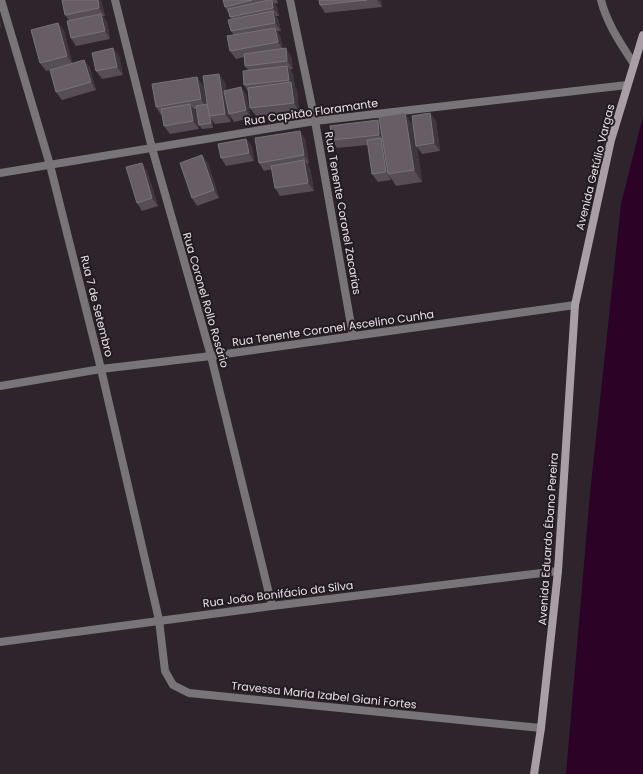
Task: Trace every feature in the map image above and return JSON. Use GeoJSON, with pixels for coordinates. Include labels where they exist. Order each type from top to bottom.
{"type":"FeatureCollection","features":[{"type":"Feature","properties":{"kind":"main road","name":"Avenida Getúlio Vargas"},"geometry":{"type":"LineString","coordinates":[[575,305],[611,140],[643,36]]}},
{"type":"Feature","properties":{"kind":"main road","name":"Avenida Eduardo Ébano Pereira"},"geometry":{"type":"LineString","coordinates":[[534,774],[541,728],[558,571],[575,305]]}},
{"type":"Feature","properties":{"kind":"street","name":"Rua 7 de Setembro"},"geometry":{"type":"LineString","coordinates":[[0,0],[50,165],[101,369],[159,620]]}},
{"type":"Feature","properties":{"kind":"street","name":"Rua Coronel Rollo Rosário"},"geometry":{"type":"LineString","coordinates":[[115,0],[152,148],[211,356],[272,606]]}},
{"type":"Feature","properties":{"kind":"street","name":"Rua Tenente Coronel Zacarias"},"geometry":{"type":"LineString","coordinates":[[290,0],[315,121],[353,336]]}},
{"type":"Feature","properties":{"kind":"street"},"geometry":{"type":"LineString","coordinates":[[601,0],[612,30],[634,64]]}},
{"type":"Feature","properties":{"kind":"street","name":"Rua Capitão Floramante"},"geometry":{"type":"LineString","coordinates":[[0,173],[315,121],[627,85]]}},
{"type":"Feature","properties":{"kind":"street","name":"Rua Tenente Coronel Ascelino Cunha"},"geometry":{"type":"LineString","coordinates":[[0,386],[101,369],[211,356],[575,305]]}},
{"type":"Feature","properties":{"kind":"street","name":"Rua João Bonifácio da Silva"},"geometry":{"type":"LineString","coordinates":[[0,642],[159,620],[558,571]]}},
{"type":"Feature","properties":{"kind":"street","name":"Travessa Maria Izabel Giani Fortes"},"geometry":{"type":"LineString","coordinates":[[159,620],[165,671],[173,685],[189,693],[541,728]]}},
{"type":"Feature","properties":{"kind":"shaded area"},"geometry":{"type":"Polygon","coordinates":[[[643,116],[643,774],[566,774],[590,494],[621,204],[643,116]]]}},
{"type":"Feature","properties":{"kind":"building"},"geometry":{"type":"Polygon","coordinates":[[[62,0],[98,0],[99,8],[65,15],[62,0]]]}},
{"type":"Feature","properties":{"kind":"building"},"geometry":{"type":"Polygon","coordinates":[[[223,0],[252,0],[225,7],[223,0]]]}},
{"type":"Feature","properties":{"kind":"building"},"geometry":{"type":"Polygon","coordinates":[[[272,0],[273,8],[230,17],[228,9],[272,0]]]}},
{"type":"Feature","properties":{"kind":"building"},"geometry":{"type":"Polygon","coordinates":[[[319,0],[367,0],[320,5],[319,0]]]}},
{"type":"Feature","properties":{"kind":"building"},"geometry":{"type":"Polygon","coordinates":[[[273,11],[275,23],[231,31],[228,20],[273,11]]]}},
{"type":"Feature","properties":{"kind":"building"},"geometry":{"type":"Polygon","coordinates":[[[101,14],[105,31],[71,38],[67,21],[101,14]]]}},
{"type":"Feature","properties":{"kind":"building"},"geometry":{"type":"Polygon","coordinates":[[[58,23],[67,56],[40,63],[31,30],[58,23]]]}},
{"type":"Feature","properties":{"kind":"building"},"geometry":{"type":"Polygon","coordinates":[[[275,28],[278,42],[230,51],[227,36],[275,28]]]}},
{"type":"Feature","properties":{"kind":"building"},"geometry":{"type":"Polygon","coordinates":[[[113,48],[117,67],[96,71],[92,53],[113,48]]]}},
{"type":"Feature","properties":{"kind":"building"},"geometry":{"type":"Polygon","coordinates":[[[286,48],[287,61],[245,66],[244,54],[286,48]]]}},
{"type":"Feature","properties":{"kind":"building"},"geometry":{"type":"Polygon","coordinates":[[[84,60],[91,82],[56,92],[50,70],[84,60]]]}},
{"type":"Feature","properties":{"kind":"building"},"geometry":{"type":"Polygon","coordinates":[[[287,66],[289,80],[244,85],[243,71],[287,66]]]}},
{"type":"Feature","properties":{"kind":"building"},"geometry":{"type":"Polygon","coordinates":[[[219,74],[225,114],[209,116],[203,76],[219,74]]]}},
{"type":"Feature","properties":{"kind":"building"},"geometry":{"type":"Polygon","coordinates":[[[197,77],[201,99],[156,107],[152,84],[197,77]]]}},
{"type":"Feature","properties":{"kind":"building"},"geometry":{"type":"Polygon","coordinates":[[[291,82],[294,103],[250,108],[248,88],[291,82]]]}},
{"type":"Feature","properties":{"kind":"building"},"geometry":{"type":"Polygon","coordinates":[[[241,87],[246,110],[229,114],[224,91],[241,87]]]}},
{"type":"Feature","properties":{"kind":"building"},"geometry":{"type":"Polygon","coordinates":[[[190,104],[193,121],[164,126],[161,109],[190,104]]]}},
{"type":"Feature","properties":{"kind":"building"},"geometry":{"type":"Polygon","coordinates":[[[207,104],[211,123],[199,125],[196,106],[207,104]]]}},
{"type":"Feature","properties":{"kind":"building"},"geometry":{"type":"Polygon","coordinates":[[[405,113],[414,170],[388,174],[379,117],[405,113]]]}},
{"type":"Feature","properties":{"kind":"building"},"geometry":{"type":"Polygon","coordinates":[[[430,113],[434,143],[416,146],[412,116],[430,113]]]}},
{"type":"Feature","properties":{"kind":"building"},"geometry":{"type":"Polygon","coordinates":[[[378,120],[379,135],[332,140],[330,126],[378,120]]]}},
{"type":"Feature","properties":{"kind":"building"},"geometry":{"type":"Polygon","coordinates":[[[300,131],[304,155],[259,163],[255,138],[300,131]]]}},
{"type":"Feature","properties":{"kind":"building"},"geometry":{"type":"Polygon","coordinates":[[[381,138],[386,172],[372,174],[367,140],[381,138]]]}},
{"type":"Feature","properties":{"kind":"building"},"geometry":{"type":"Polygon","coordinates":[[[246,139],[249,153],[221,158],[218,144],[246,139]]]}},
{"type":"Feature","properties":{"kind":"building"},"geometry":{"type":"Polygon","coordinates":[[[202,155],[214,190],[192,198],[180,163],[202,155]]]}},
{"type":"Feature","properties":{"kind":"building"},"geometry":{"type":"Polygon","coordinates":[[[304,160],[308,183],[275,188],[271,166],[304,160]]]}},
{"type":"Feature","properties":{"kind":"building"},"geometry":{"type":"Polygon","coordinates":[[[142,163],[152,198],[137,203],[126,167],[142,163]]]}}]}
